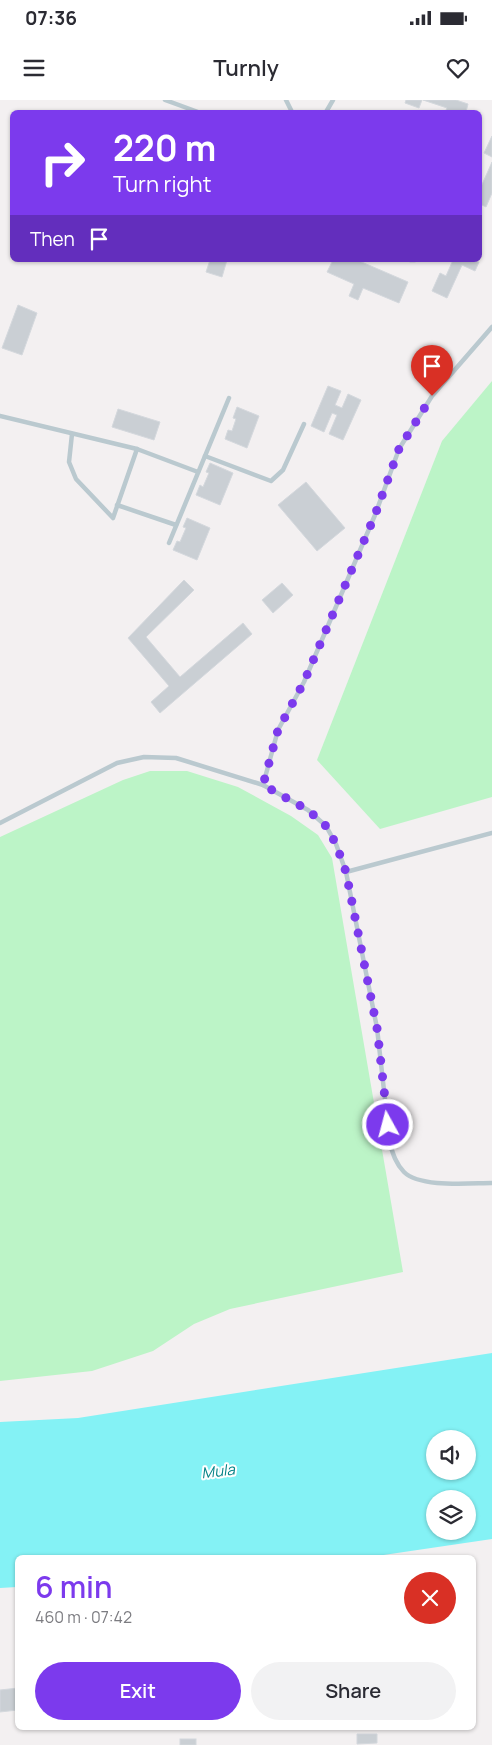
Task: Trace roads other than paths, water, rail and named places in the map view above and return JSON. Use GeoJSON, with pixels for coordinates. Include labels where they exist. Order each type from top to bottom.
{"type":"FeatureCollection","features":[{"type":"Feature","properties":{"kind":"lane"},"geometry":{"type":"LineString","coordinates":[[165,100],[192,110]]}},
{"type":"Feature","properties":{"kind":"lane"},"geometry":{"type":"LineString","coordinates":[[263,785],[278,730],[307,674],[375,515],[399,449],[432,396],[492,327]]}},
{"type":"Feature","properties":{"kind":"lane"},"geometry":{"type":"LineString","coordinates":[[169,543],[229,398]]}},
{"type":"Feature","properties":{"kind":"lane"},"geometry":{"type":"LineString","coordinates":[[0,416],[137,449],[198,472]]}},
{"type":"Feature","properties":{"kind":"lane"},"geometry":{"type":"LineString","coordinates":[[205,456],[271,481],[283,470],[304,424]]}},
{"type":"Feature","properties":{"kind":"lane"},"geometry":{"type":"LineString","coordinates":[[72,434],[69,462],[76,479],[112,518],[137,449]]}},
{"type":"Feature","properties":{"kind":"lane"},"geometry":{"type":"LineString","coordinates":[[117,505],[176,525]]}},
{"type":"Feature","properties":{"kind":"lane"},"geometry":{"type":"LineString","coordinates":[[0,823],[117,763],[144,757],[176,758],[263,785],[308,810],[326,826],[336,844],[346,872],[377,1028],[390,1144],[395,1160],[404,1173],[420,1181],[492,1183]]}},
{"type":"Feature","properties":{"kind":"lane"},"geometry":{"type":"LineString","coordinates":[[346,872],[492,833]]}},
{"type":"Feature","properties":{"kind":"water","name":"Mula"},"geometry":{"type":"Polygon","coordinates":[[[492,1353],[492,1539],[384,1555],[15,1555],[15,1587],[0,1588],[0,1422],[78,1418],[492,1353]]]}}]}
